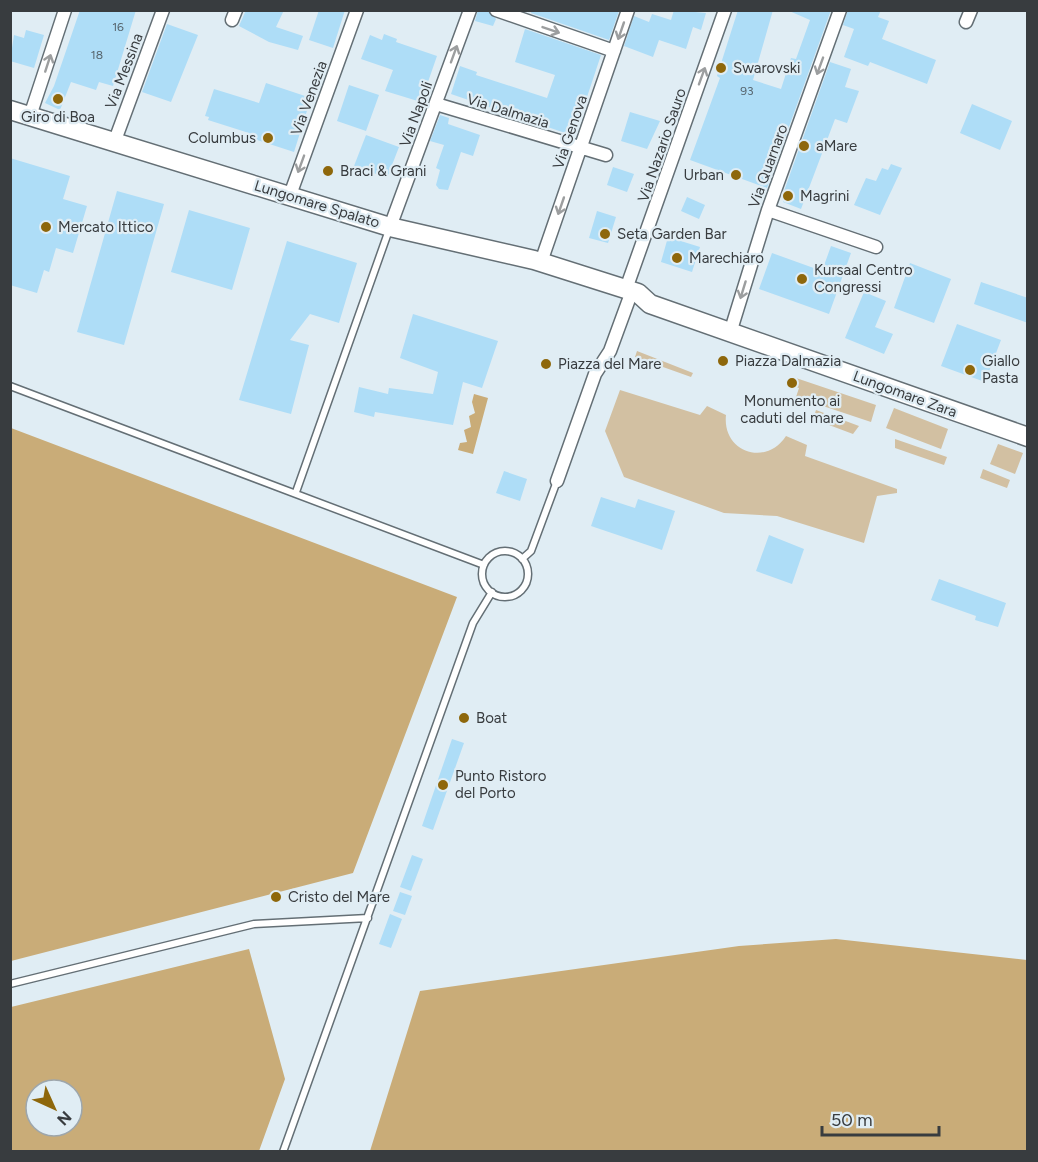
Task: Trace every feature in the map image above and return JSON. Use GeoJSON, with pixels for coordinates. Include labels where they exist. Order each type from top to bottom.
{"type":"FeatureCollection","features":[{"type":"Feature","properties":{"kind":"street"},"geometry":{"type":"LineString","coordinates":[[30,116],[65,10]]}},
{"type":"Feature","properties":{"kind":"street","name":"Via Messina"},"geometry":{"type":"LineString","coordinates":[[114,143],[163,10]]}},
{"type":"Feature","properties":{"kind":"street","name":"Via Venezia"},"geometry":{"type":"LineString","coordinates":[[290,195],[357,10]]}},
{"type":"Feature","properties":{"kind":"street","name":"Via Napoli"},"geometry":{"type":"LineString","coordinates":[[390,227],[470,10]]}},
{"type":"Feature","properties":{"kind":"street"},"geometry":{"type":"LineString","coordinates":[[496,10],[614,51]]}},
{"type":"Feature","properties":{"kind":"street","name":"Via Genova"},"geometry":{"type":"LineString","coordinates":[[541,262],[628,10]]}},
{"type":"Feature","properties":{"kind":"street","name":"Via Nazario Sauro"},"geometry":{"type":"LineString","coordinates":[[629,290],[725,10]]}},
{"type":"Feature","properties":{"kind":"street","name":"Via Quarnaro"},"geometry":{"type":"LineString","coordinates":[[730,333],[768,210],[840,10]]}},
{"type":"Feature","properties":{"kind":"street"},"geometry":{"type":"LineString","coordinates":[[966,22],[971,10]]}},
{"type":"Feature","properties":{"kind":"street","name":"Via Dalmazia"},"geometry":{"type":"LineString","coordinates":[[436,104],[606,155]]}},
{"type":"Feature","properties":{"kind":"street","name":"Lungomare Spalato"},"geometry":{"type":"LineString","coordinates":[[10,110],[390,227],[541,262],[629,290]]}},
{"type":"Feature","properties":{"kind":"street"},"geometry":{"type":"LineString","coordinates":[[768,210],[876,247]]}},
{"type":"Feature","properties":{"kind":"street"},"geometry":{"type":"LineString","coordinates":[[557,481],[595,374],[612,347],[629,290]]}},
{"type":"Feature","properties":{"kind":"street","name":"Lungomare Zara"},"geometry":{"type":"LineString","coordinates":[[629,290],[650,304],[1020,435],[1028,444]]}},
{"type":"Feature","properties":{"kind":"lane"},"geometry":{"type":"LineString","coordinates":[[296,492],[390,227]]}},
{"type":"Feature","properties":{"kind":"lane"},"geometry":{"type":"LineString","coordinates":[[10,386],[296,492],[484,565]]}},
{"type":"Feature","properties":{"kind":"lane"},"geometry":{"type":"LineString","coordinates":[[522,559],[531,551],[557,481]]}},
{"type":"Feature","properties":{"kind":"lane"},"geometry":{"type":"LineString","coordinates":[[500,552],[514,552],[522,559],[528,575],[523,589],[511,596],[492,592],[483,579],[484,565],[488,559],[500,552]]}},
{"type":"Feature","properties":{"kind":"lane"},"geometry":{"type":"LineString","coordinates":[[283,1152],[473,623],[492,592]]}},
{"type":"Feature","properties":{"kind":"lane"},"geometry":{"type":"LineString","coordinates":[[10,984],[254,924],[368,918]]}},
{"type":"Feature","properties":{"kind":"shaded area"},"geometry":{"type":"Polygon","coordinates":[[[637,351],[693,373],[691,377],[635,357],[637,351]]]}},
{"type":"Feature","properties":{"kind":"shaded area"},"geometry":{"type":"Polygon","coordinates":[[[793,377],[876,405],[871,422],[796,397],[799,388],[790,385],[793,377]]]}},
{"type":"Feature","properties":{"kind":"shaded area"},"geometry":{"type":"Polygon","coordinates":[[[620,390],[700,415],[707,406],[726,415],[731,438],[747,451],[757,453],[768,451],[778,446],[786,436],[807,445],[805,456],[897,489],[897,493],[877,496],[864,543],[777,516],[724,513],[624,477],[605,431],[620,390]]]}},
{"type":"Feature","properties":{"kind":"shaded area"},"geometry":{"type":"Polygon","coordinates":[[[474,394],[488,398],[473,454],[458,450],[460,443],[467,442],[464,430],[471,427],[469,416],[475,413],[472,402],[474,394]]]}},
{"type":"Feature","properties":{"kind":"shaded area"},"geometry":{"type":"Polygon","coordinates":[[[894,408],[948,429],[941,449],[886,428],[894,408]]]}},
{"type":"Feature","properties":{"kind":"shaded area"},"geometry":{"type":"Polygon","coordinates":[[[816,410],[859,426],[853,434],[813,419],[816,410]]]}},
{"type":"Feature","properties":{"kind":"shaded area"},"geometry":{"type":"Polygon","coordinates":[[[11,428],[457,597],[353,873],[11,961],[11,428]]]}},
{"type":"Feature","properties":{"kind":"shaded area"},"geometry":{"type":"Polygon","coordinates":[[[895,439],[947,457],[944,465],[895,448],[895,439]]]}},
{"type":"Feature","properties":{"kind":"shaded area"},"geometry":{"type":"Polygon","coordinates":[[[998,444],[1023,453],[1015,474],[990,464],[998,444]]]}},
{"type":"Feature","properties":{"kind":"shaded area"},"geometry":{"type":"Polygon","coordinates":[[[983,469],[1010,480],[1007,488],[980,478],[983,469]]]}},
{"type":"Feature","properties":{"kind":"shaded area"},"geometry":{"type":"Polygon","coordinates":[[[836,939],[1027,960],[1027,1151],[370,1151],[420,991],[739,946],[836,939]]]}},
{"type":"Feature","properties":{"kind":"shaded area"},"geometry":{"type":"Polygon","coordinates":[[[249,949],[285,1079],[259,1151],[11,1151],[11,1007],[249,949]]]}},
{"type":"Feature","properties":{"kind":"building"},"geometry":{"type":"Polygon","coordinates":[[[80,10],[136,10],[113,86],[99,82],[96,90],[71,82],[60,110],[45,103],[54,86],[80,10]]]}},
{"type":"Feature","properties":{"kind":"building"},"geometry":{"type":"Polygon","coordinates":[[[246,10],[284,10],[276,27],[303,36],[298,50],[269,42],[239,26],[246,10]]]}},
{"type":"Feature","properties":{"kind":"building"},"geometry":{"type":"Polygon","coordinates":[[[319,10],[345,10],[333,48],[309,40],[319,10]]]}},
{"type":"Feature","properties":{"kind":"building"},"geometry":{"type":"Polygon","coordinates":[[[478,10],[488,10],[496,19],[493,26],[475,21],[478,10]]]}},
{"type":"Feature","properties":{"kind":"building"},"geometry":{"type":"Polygon","coordinates":[[[532,10],[619,11],[609,40],[531,13],[532,10]]]}},
{"type":"Feature","properties":{"kind":"building"},"geometry":{"type":"Polygon","coordinates":[[[674,10],[706,13],[701,30],[693,27],[686,49],[659,40],[653,57],[624,46],[634,16],[649,22],[652,14],[671,20],[674,10]]]}},
{"type":"Feature","properties":{"kind":"building"},"geometry":{"type":"Polygon","coordinates":[[[738,10],[773,10],[753,80],[781,89],[791,58],[796,59],[810,20],[787,10],[831,10],[767,188],[690,160],[720,78],[717,76],[738,10]]]}},
{"type":"Feature","properties":{"kind":"building"},"geometry":{"type":"Polygon","coordinates":[[[848,10],[881,10],[878,17],[889,21],[882,39],[936,60],[927,84],[870,62],[868,66],[844,57],[854,29],[843,25],[848,10]]]}},
{"type":"Feature","properties":{"kind":"building"},"geometry":{"type":"Polygon","coordinates":[[[167,24],[198,35],[171,102],[142,92],[167,24]]]}},
{"type":"Feature","properties":{"kind":"building"},"geometry":{"type":"Polygon","coordinates":[[[525,29],[601,55],[574,136],[451,94],[460,66],[477,72],[476,75],[547,98],[555,75],[515,62],[525,29]]]}},
{"type":"Feature","properties":{"kind":"building"},"geometry":{"type":"Polygon","coordinates":[[[26,30],[44,35],[34,68],[10,61],[14,35],[24,38],[26,30]]]}},
{"type":"Feature","properties":{"kind":"building"},"geometry":{"type":"Polygon","coordinates":[[[384,34],[397,39],[396,42],[437,56],[421,102],[385,91],[393,70],[361,59],[370,35],[382,40],[384,34]]]}},
{"type":"Feature","properties":{"kind":"building"},"geometry":{"type":"Polygon","coordinates":[[[830,62],[851,69],[845,87],[859,91],[847,123],[835,119],[801,209],[783,202],[786,195],[783,194],[830,62]]]}},
{"type":"Feature","properties":{"kind":"building"},"geometry":{"type":"Polygon","coordinates":[[[266,83],[311,98],[294,152],[248,137],[249,133],[208,120],[209,117],[205,116],[214,89],[259,103],[266,83]]]}},
{"type":"Feature","properties":{"kind":"building"},"geometry":{"type":"Polygon","coordinates":[[[349,85],[379,95],[366,131],[337,121],[349,85]]]}},
{"type":"Feature","properties":{"kind":"building"},"geometry":{"type":"Polygon","coordinates":[[[972,104],[1012,121],[1000,150],[960,133],[972,104]]]}},
{"type":"Feature","properties":{"kind":"building"},"geometry":{"type":"Polygon","coordinates":[[[630,112],[660,121],[647,149],[621,141],[630,112]]]}},
{"type":"Feature","properties":{"kind":"building"},"geometry":{"type":"Polygon","coordinates":[[[440,115],[449,118],[448,124],[480,135],[473,156],[461,152],[448,190],[439,189],[436,185],[440,170],[436,168],[444,145],[430,141],[440,115]]]}},
{"type":"Feature","properties":{"kind":"building"},"geometry":{"type":"Polygon","coordinates":[[[366,135],[399,147],[387,178],[354,166],[366,135]]]}},
{"type":"Feature","properties":{"kind":"building","name":"Mercato Ittico"},"geometry":{"type":"Polygon","coordinates":[[[10,158],[70,176],[63,199],[87,206],[73,253],[56,248],[49,272],[44,270],[37,293],[10,285],[10,158]]]}},
{"type":"Feature","properties":{"kind":"building"},"geometry":{"type":"Polygon","coordinates":[[[891,164],[902,168],[880,215],[854,205],[866,178],[876,181],[882,168],[888,170],[891,164]]]}},
{"type":"Feature","properties":{"kind":"building"},"geometry":{"type":"Polygon","coordinates":[[[613,167],[634,174],[627,192],[607,185],[613,167]]]}},
{"type":"Feature","properties":{"kind":"building"},"geometry":{"type":"Polygon","coordinates":[[[117,191],[164,204],[124,345],[77,332],[117,191]]]}},
{"type":"Feature","properties":{"kind":"building"},"geometry":{"type":"Polygon","coordinates":[[[687,197],[705,205],[699,219],[681,211],[687,197]]]}},
{"type":"Feature","properties":{"kind":"building"},"geometry":{"type":"Polygon","coordinates":[[[189,210],[250,228],[232,290],[171,272],[189,210]]]}},
{"type":"Feature","properties":{"kind":"building"},"geometry":{"type":"Polygon","coordinates":[[[597,211],[616,217],[608,243],[589,238],[597,211]]]}},
{"type":"Feature","properties":{"kind":"building"},"geometry":{"type":"Polygon","coordinates":[[[668,237],[700,247],[692,272],[661,262],[668,237]]]}},
{"type":"Feature","properties":{"kind":"building"},"geometry":{"type":"Polygon","coordinates":[[[287,241],[357,263],[339,323],[310,314],[290,340],[309,345],[291,414],[239,400],[287,241]]]}},
{"type":"Feature","properties":{"kind":"building","name":"Kursaal Centro Congressi"},"geometry":{"type":"Polygon","coordinates":[[[831,246],[851,253],[829,314],[759,289],[772,253],[822,271],[831,246]]]}},
{"type":"Feature","properties":{"kind":"building"},"geometry":{"type":"Polygon","coordinates":[[[910,263],[951,279],[934,323],[894,308],[910,263]]]}},
{"type":"Feature","properties":{"kind":"building"},"geometry":{"type":"Polygon","coordinates":[[[981,282],[1028,298],[1028,323],[974,304],[981,282]]]}},
{"type":"Feature","properties":{"kind":"building"},"geometry":{"type":"Polygon","coordinates":[[[864,292],[886,301],[875,327],[893,334],[884,354],[845,338],[864,292]]]}},
{"type":"Feature","properties":{"kind":"building"},"geometry":{"type":"Polygon","coordinates":[[[413,314],[498,341],[482,388],[463,382],[453,425],[375,412],[374,417],[354,412],[359,387],[388,394],[389,388],[433,394],[438,372],[400,358],[413,314]]]}},
{"type":"Feature","properties":{"kind":"building"},"geometry":{"type":"Polygon","coordinates":[[[957,324],[1001,340],[985,382],[941,366],[957,324]]]}},
{"type":"Feature","properties":{"kind":"building"},"geometry":{"type":"Polygon","coordinates":[[[504,471],[527,479],[520,501],[496,493],[504,471]]]}},
{"type":"Feature","properties":{"kind":"building"},"geometry":{"type":"Polygon","coordinates":[[[601,497],[635,508],[638,499],[675,511],[662,550],[591,526],[601,497]]]}},
{"type":"Feature","properties":{"kind":"building"},"geometry":{"type":"Polygon","coordinates":[[[769,535],[804,549],[792,584],[756,571],[769,535]]]}},
{"type":"Feature","properties":{"kind":"building"},"geometry":{"type":"Polygon","coordinates":[[[939,579],[1006,603],[998,627],[975,620],[976,616],[931,600],[939,579]]]}},
{"type":"Feature","properties":{"kind":"building","name":"Punto Ristoro del Porto"},"geometry":{"type":"Polygon","coordinates":[[[452,739],[464,743],[433,830],[422,826],[452,739]]]}},
{"type":"Feature","properties":{"kind":"building"},"geometry":{"type":"Polygon","coordinates":[[[412,855],[423,859],[411,891],[400,887],[412,855]]]}},
{"type":"Feature","properties":{"kind":"building"},"geometry":{"type":"Polygon","coordinates":[[[400,892],[412,896],[405,915],[393,911],[400,892]]]}},
{"type":"Feature","properties":{"kind":"building"},"geometry":{"type":"Polygon","coordinates":[[[390,914],[402,919],[391,948],[379,944],[390,914]]]}},
{"type":"Feature","properties":{"kind":"place","name":"Swarovski"},"geometry":{"type":"Point","coordinates":[721,68]}},
{"type":"Feature","properties":{"kind":"place","name":"Giro di Boa"},"geometry":{"type":"Point","coordinates":[58,99]}},
{"type":"Feature","properties":{"kind":"place","name":"Columbus"},"geometry":{"type":"Point","coordinates":[268,138]}},
{"type":"Feature","properties":{"kind":"place","name":"aMare"},"geometry":{"type":"Point","coordinates":[804,146]}},
{"type":"Feature","properties":{"kind":"place","name":"Braci & Grani"},"geometry":{"type":"Point","coordinates":[328,171]}},
{"type":"Feature","properties":{"kind":"place","name":"Urban"},"geometry":{"type":"Point","coordinates":[736,175]}},
{"type":"Feature","properties":{"kind":"place","name":"Magrini"},"geometry":{"type":"Point","coordinates":[788,196]}},
{"type":"Feature","properties":{"kind":"place","name":"Mercato Ittico"},"geometry":{"type":"Point","coordinates":[46,227]}},
{"type":"Feature","properties":{"kind":"place","name":"Seta Garden Bar"},"geometry":{"type":"Point","coordinates":[605,234]}},
{"type":"Feature","properties":{"kind":"place","name":"Marechiaro"},"geometry":{"type":"Point","coordinates":[677,258]}},
{"type":"Feature","properties":{"kind":"place","name":"Kursaal Centro Congressi"},"geometry":{"type":"Point","coordinates":[802,279]}},
{"type":"Feature","properties":{"kind":"place","name":"Piazza Dalmazia"},"geometry":{"type":"Point","coordinates":[723,361]}},
{"type":"Feature","properties":{"kind":"place","name":"Piazza del Mare"},"geometry":{"type":"Point","coordinates":[546,364]}},
{"type":"Feature","properties":{"kind":"place","name":"Giallo Pasta"},"geometry":{"type":"Point","coordinates":[970,370]}},
{"type":"Feature","properties":{"kind":"place","name":"Monumento ai caduti del mare"},"geometry":{"type":"Point","coordinates":[792,383]}},
{"type":"Feature","properties":{"kind":"place","name":"Boat"},"geometry":{"type":"Point","coordinates":[464,718]}},
{"type":"Feature","properties":{"kind":"place","name":"Punto Ristoro del Porto"},"geometry":{"type":"Point","coordinates":[443,785]}},
{"type":"Feature","properties":{"kind":"place","name":"Cristo del Mare"},"geometry":{"type":"Point","coordinates":[276,897]}}]}
